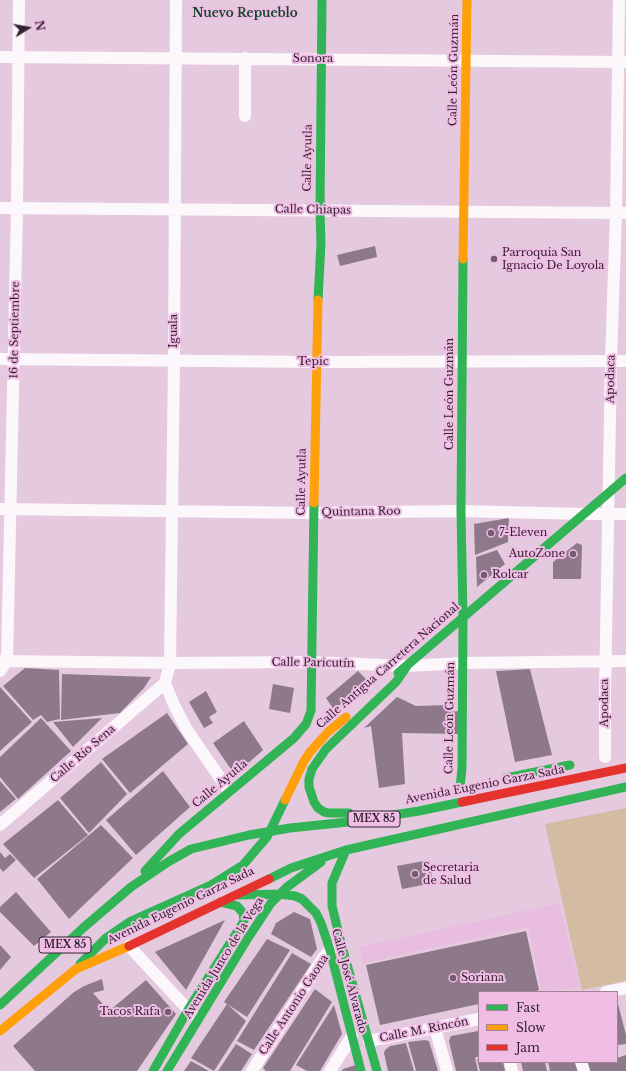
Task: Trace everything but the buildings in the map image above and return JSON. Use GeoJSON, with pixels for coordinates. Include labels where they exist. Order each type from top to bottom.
{"type":"FeatureCollection","features":[{"type":"Feature","properties":{"kind":"main road","name":"Calle Ayutla"},"geometry":{"type":"LineString","coordinates":[[131,886],[179,834],[294,738],[306,724],[311,711],[313,662],[313,513],[316,362],[318,281],[321,243],[322,0]]}},
{"type":"Feature","properties":{"kind":"main road","name":"Calle León Guzmán"},"geometry":{"type":"LineString","coordinates":[[460,788],[462,768],[463,618],[461,511],[462,361],[468,0]]}},
{"type":"Feature","properties":{"kind":"main road","name":"Calle Antigua Carretera Nacional"},"geometry":{"type":"LineString","coordinates":[[76,968],[106,938],[131,921],[216,882],[231,873],[247,860],[267,837],[304,761],[314,746],[328,732],[626,478]]}},
{"type":"Feature","properties":{"kind":"main road"},"geometry":{"type":"LineString","coordinates":[[385,817],[362,810],[337,814],[324,812],[318,808],[314,802],[308,779],[318,759],[326,749],[396,682],[407,666]]}},
{"type":"Feature","properties":{"kind":"main road"},"geometry":{"type":"LineString","coordinates":[[499,780],[582,762]]}},
{"type":"Feature","properties":{"kind":"main road","name":"Avenida Eugenio Garza Sada"},"geometry":{"type":"LineString","coordinates":[[0,1005],[131,886],[179,855],[201,845],[290,828],[385,817],[419,811],[626,768]]}},
{"type":"Feature","properties":{"kind":"main road","name":"Avenida Eugenio Garza Sada"},"geometry":{"type":"LineString","coordinates":[[0,1031],[76,968],[129,946],[263,880],[291,868],[346,850],[626,787]]}},
{"type":"Feature","properties":{"kind":"main road"},"geometry":{"type":"LineString","coordinates":[[419,811],[439,798]]}},
{"type":"Feature","properties":{"kind":"main road"},"geometry":{"type":"LineString","coordinates":[[450,826],[475,828],[517,821]]}},
{"type":"Feature","properties":{"kind":"main road","name":"Calle José Alvarado"},"geometry":{"type":"LineString","coordinates":[[346,850],[336,872],[331,893],[332,906],[377,1071]]}},
{"type":"Feature","properties":{"kind":"main road","name":"Avenida Junco de la Vega"},"geometry":{"type":"LineString","coordinates":[[168,1071],[265,911],[279,894],[332,854]]}},
{"type":"Feature","properties":{"kind":"main road","name":"Calle José Alvarado"},"geometry":{"type":"LineString","coordinates":[[235,895],[279,894],[295,896],[302,899],[310,906],[321,923],[330,950],[361,1071]]}},
{"type":"Feature","properties":{"kind":"main road","name":"Avenida Junco de la Vega"},"geometry":{"type":"LineString","coordinates":[[153,1071],[188,1010],[244,921],[243,913],[237,906],[228,902],[220,902]]}},
{"type":"Feature","properties":{"kind":"main road"},"geometry":{"type":"LineString","coordinates":[[289,905],[299,904],[310,906]]}},
{"type":"Feature","properties":{"kind":"main road"},"geometry":{"type":"LineString","coordinates":[[265,911],[280,907]]}},
{"type":"Feature","properties":{"kind":"street","name":"16 de Septiembre"},"geometry":{"type":"LineString","coordinates":[[2,664],[5,509],[14,359],[20,57],[19,0]]}},
{"type":"Feature","properties":{"kind":"street","name":"Iguala"},"geometry":{"type":"LineString","coordinates":[[165,682],[170,663],[174,360],[176,0]]}},
{"type":"Feature","properties":{"kind":"street","name":"Apodaca"},"geometry":{"type":"LineString","coordinates":[[605,757],[611,360],[621,214],[622,62],[619,0]]}},
{"type":"Feature","properties":{"kind":"street","name":"Sonora"},"geometry":{"type":"LineString","coordinates":[[0,57],[622,62]]}},
{"type":"Feature","properties":{"kind":"street"},"geometry":{"type":"LineString","coordinates":[[245,58],[245,116]]}},
{"type":"Feature","properties":{"kind":"street","name":"Calle Chiapas"},"geometry":{"type":"LineString","coordinates":[[0,208],[621,214]]}},
{"type":"Feature","properties":{"kind":"street","name":"Tepic"},"geometry":{"type":"LineString","coordinates":[[0,359],[316,362],[626,361]]}},
{"type":"Feature","properties":{"kind":"street","name":"Quintana Roo"},"geometry":{"type":"LineString","coordinates":[[5,509],[313,513],[461,511],[626,514]]}},
{"type":"Feature","properties":{"kind":"street","name":"Calle Paricutín"},"geometry":{"type":"LineString","coordinates":[[2,664],[313,662],[407,666],[462,663],[626,661]]}},
{"type":"Feature","properties":{"kind":"street"},"geometry":{"type":"LineString","coordinates":[[165,682],[174,705],[187,730],[229,791]]}},
{"type":"Feature","properties":{"kind":"street","name":"Calle Río Sena"},"geometry":{"type":"LineString","coordinates":[[0,825],[165,682]]}},
{"type":"Feature","properties":{"kind":"street","name":"Calle Antonio Gaona"},"geometry":{"type":"LineString","coordinates":[[252,1071],[323,958],[330,950],[341,943]]}},
{"type":"Feature","properties":{"kind":"street"},"geometry":{"type":"LineString","coordinates":[[129,946],[198,1021]]}},
{"type":"Feature","properties":{"kind":"street"},"geometry":{"type":"LineString","coordinates":[[611,991],[626,988]]}},
{"type":"Feature","properties":{"kind":"street","name":"Calle M. Rincón"},"geometry":{"type":"LineString","coordinates":[[369,1041],[478,1019]]}},
{"type":"Feature","properties":{"kind":"street"},"geometry":{"type":"LineString","coordinates":[[435,1028],[447,1071]]}},
{"type":"Feature","properties":{"kind":"street"},"geometry":{"type":"LineString","coordinates":[[330,1071],[352,1036]]}},
{"type":"Feature","properties":{"kind":"shaded area"},"geometry":{"type":"Polygon","coordinates":[[[626,808],[626,981],[582,990],[545,824],[626,808]]]}},
{"type":"Feature","properties":{"kind":"shaded area"},"geometry":{"type":"Polygon","coordinates":[[[560,903],[580,987],[542,991],[528,927],[363,963],[360,947],[560,903]]]}},
{"type":"Feature","properties":{"kind":"traffic: fast"},"geometry":{"type":"LineString","coordinates":[[318,300],[321,243],[322,0]]}},
{"type":"Feature","properties":{"kind":"traffic: fast"},"geometry":{"type":"LineString","coordinates":[[460,788],[462,768],[463,618],[461,511],[463,259]]}},
{"type":"Feature","properties":{"kind":"traffic: fast"},"geometry":{"type":"LineString","coordinates":[[398,673],[626,478]]}},
{"type":"Feature","properties":{"kind":"traffic: fast"},"geometry":{"type":"LineString","coordinates":[[145,871],[179,834],[294,738],[306,724],[311,711],[314,503]]}},
{"type":"Feature","properties":{"kind":"traffic: fast"},"geometry":{"type":"LineString","coordinates":[[349,813],[329,813],[318,808],[314,802],[309,787],[309,779],[312,769],[326,749],[396,682],[407,666]]}},
{"type":"Feature","properties":{"kind":"traffic: fast"},"geometry":{"type":"LineString","coordinates":[[506,778],[570,765]]}},
{"type":"Feature","properties":{"kind":"traffic: fast"},"geometry":{"type":"LineString","coordinates":[[269,879],[291,868],[346,850],[626,787]]}},
{"type":"Feature","properties":{"kind":"traffic: fast"},"geometry":{"type":"LineString","coordinates":[[80,964],[106,938],[131,921],[211,885],[243,865],[267,837],[285,800]]}},
{"type":"Feature","properties":{"kind":"traffic: fast"},"geometry":{"type":"LineString","coordinates":[[0,1005],[83,928],[131,887],[168,862],[191,849],[249,835],[290,828],[348,822],[419,811],[462,802]]}},
{"type":"Feature","properties":{"kind":"traffic: fast"},"geometry":{"type":"LineString","coordinates":[[346,850],[332,883],[332,906],[377,1071]]}},
{"type":"Feature","properties":{"kind":"traffic: fast"},"geometry":{"type":"LineString","coordinates":[[167,1071],[271,903],[287,887],[321,862]]}},
{"type":"Feature","properties":{"kind":"traffic: fast"},"geometry":{"type":"LineString","coordinates":[[239,895],[279,894],[295,896],[302,899],[316,913],[330,950],[361,1071]]}},
{"type":"Feature","properties":{"kind":"traffic: fast"},"geometry":{"type":"LineString","coordinates":[[153,1071],[188,1010],[244,921],[243,913],[237,906],[220,902]]}},
{"type":"Feature","properties":{"kind":"traffic: slow"},"geometry":{"type":"LineString","coordinates":[[463,259],[467,0]]}},
{"type":"Feature","properties":{"kind":"traffic: slow"},"geometry":{"type":"LineString","coordinates":[[314,503],[318,300]]}},
{"type":"Feature","properties":{"kind":"traffic: slow"},"geometry":{"type":"LineString","coordinates":[[285,800],[310,752],[328,732],[346,717]]}},
{"type":"Feature","properties":{"kind":"traffic: slow"},"geometry":{"type":"LineString","coordinates":[[0,1031],[76,969],[129,946]]}},
{"type":"Feature","properties":{"kind":"traffic: jam"},"geometry":{"type":"LineString","coordinates":[[462,802],[626,768]]}},
{"type":"Feature","properties":{"kind":"traffic: jam"},"geometry":{"type":"LineString","coordinates":[[129,946],[269,879]]}},
{"type":"Feature","properties":{"kind":"place","name":"Parroquia San Ignacio De Loyola"},"geometry":{"type":"Point","coordinates":[494,259]}},
{"type":"Feature","properties":{"kind":"place","name":"7-Eleven"},"geometry":{"type":"Point","coordinates":[491,533]}},
{"type":"Feature","properties":{"kind":"place","name":"AutoZone"},"geometry":{"type":"Point","coordinates":[573,554]}},
{"type":"Feature","properties":{"kind":"place","name":"Rolcar"},"geometry":{"type":"Point","coordinates":[484,575]}},
{"type":"Feature","properties":{"kind":"place","name":"Secretaria de Salud"},"geometry":{"type":"Point","coordinates":[415,874]}},
{"type":"Feature","properties":{"kind":"place","name":"Soriana"},"geometry":{"type":"Point","coordinates":[453,978]}},
{"type":"Feature","properties":{"kind":"place","name":"Tacos Rafa"},"geometry":{"type":"Point","coordinates":[168,1012]}},
{"type":"Feature","properties":{"kind":"district","name":"Nuevo Repueblo"},"geometry":{"type":"Point","coordinates":[245,14]}}]}
